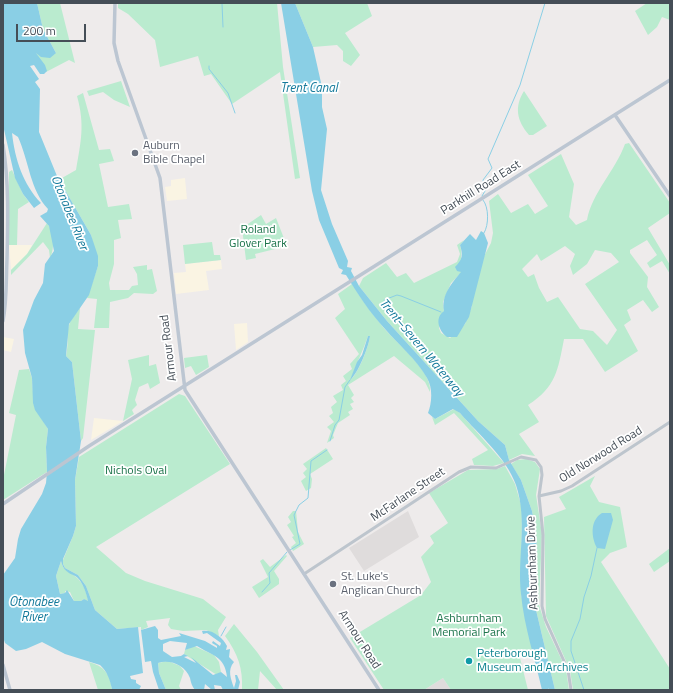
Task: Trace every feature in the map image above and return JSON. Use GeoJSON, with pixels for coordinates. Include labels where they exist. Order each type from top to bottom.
{"type":"FeatureCollection","features":[{"type":"Feature","properties":{"kind":"main road","name":"Armour Road"},"geometry":{"type":"LineString","coordinates":[[115,3],[114,43],[118,61],[160,178],[184,387],[379,690]]}},
{"type":"Feature","properties":{"kind":"main road","name":"Parkhill Road East"},"geometry":{"type":"LineString","coordinates":[[184,387],[670,80]]}},
{"type":"Feature","properties":{"kind":"main road"},"geometry":{"type":"LineString","coordinates":[[615,115],[670,196]]}},
{"type":"Feature","properties":{"kind":"main road"},"geometry":{"type":"LineString","coordinates":[[3,145],[7,168],[7,264],[5,274],[3,320]]}},
{"type":"Feature","properties":{"kind":"main road"},"geometry":{"type":"LineString","coordinates":[[3,269],[7,264]]}},
{"type":"Feature","properties":{"kind":"main road"},"geometry":{"type":"LineString","coordinates":[[3,504],[89,446],[184,387]]}},
{"type":"Feature","properties":{"kind":"main road"},"geometry":{"type":"LineString","coordinates":[[3,665],[10,690]]}},
{"type":"Feature","properties":{"kind":"street","name":"Old Norwood Road"},"geometry":{"type":"LineString","coordinates":[[539,496],[561,491],[572,486],[670,422]]}},
{"type":"Feature","properties":{"kind":"street","name":"McFarlane Street"},"geometry":{"type":"LineString","coordinates":[[304,574],[459,472],[471,467],[496,468],[521,457],[531,458]]}},
{"type":"Feature","properties":{"kind":"street","name":"Ashburnham Drive"},"geometry":{"type":"LineString","coordinates":[[531,458],[536,460],[541,467],[542,475],[539,496],[543,535],[542,606],[545,619],[568,670],[571,690]]}},
{"type":"Feature","properties":{"kind":"shaded area"},"geometry":{"type":"Polygon","coordinates":[[[185,178],[187,199],[167,201],[165,187],[171,186],[171,180],[185,178]]]}},
{"type":"Feature","properties":{"kind":"shaded area"},"geometry":{"type":"Polygon","coordinates":[[[9,245],[32,245],[27,254],[11,270],[9,245]]]}},
{"type":"Feature","properties":{"kind":"shaded area"},"geometry":{"type":"Polygon","coordinates":[[[221,260],[222,269],[206,271],[209,290],[176,294],[174,273],[186,272],[185,264],[221,260]]]}},
{"type":"Feature","properties":{"kind":"shaded area"},"geometry":{"type":"Polygon","coordinates":[[[247,323],[248,342],[236,350],[234,324],[247,323]]]}},
{"type":"Feature","properties":{"kind":"shaded area"},"geometry":{"type":"Polygon","coordinates":[[[3,337],[14,339],[11,352],[3,350],[3,337]]]}},
{"type":"Feature","properties":{"kind":"shaded area"},"geometry":{"type":"Polygon","coordinates":[[[94,418],[123,421],[91,440],[94,418]]]}},
{"type":"Feature","properties":{"kind":"shaded area"},"geometry":{"type":"Polygon","coordinates":[[[408,511],[419,537],[364,571],[349,548],[408,511]]]}},
{"type":"Feature","properties":{"kind":"shaded area"},"geometry":{"type":"Polygon","coordinates":[[[443,678],[451,690],[424,690],[443,678]]]}},
{"type":"Feature","properties":{"kind":"green space"},"geometry":{"type":"Polygon","coordinates":[[[37,3],[60,3],[75,63],[69,60],[46,72],[36,53],[56,53],[43,29],[37,3]]]}},
{"type":"Feature","properties":{"kind":"green space"},"geometry":{"type":"Polygon","coordinates":[[[118,3],[277,3],[283,67],[300,178],[295,179],[280,72],[232,104],[211,74],[204,76],[198,56],[160,67],[155,40],[128,14],[118,8],[118,3]]]}},
{"type":"Feature","properties":{"kind":"green space"},"geometry":{"type":"Polygon","coordinates":[[[295,3],[367,3],[372,16],[345,33],[360,55],[351,66],[343,61],[343,51],[337,45],[313,47],[295,3]]]}},
{"type":"Feature","properties":{"kind":"green space"},"geometry":{"type":"Polygon","coordinates":[[[647,3],[670,3],[670,20],[662,17],[657,27],[648,35],[635,11],[647,3]]]}},
{"type":"Feature","properties":{"kind":"green space"},"geometry":{"type":"Polygon","coordinates":[[[121,81],[130,107],[114,100],[103,92],[89,96],[87,91],[121,81]]]}},
{"type":"Feature","properties":{"kind":"green space"},"geometry":{"type":"Polygon","coordinates":[[[524,91],[547,126],[533,135],[529,135],[525,130],[518,114],[519,103],[524,91]]]}},
{"type":"Feature","properties":{"kind":"green space"},"geometry":{"type":"Polygon","coordinates":[[[83,93],[99,150],[110,149],[114,161],[99,164],[108,207],[129,204],[132,219],[118,220],[121,238],[114,240],[114,264],[109,283],[110,290],[129,290],[132,286],[138,285],[137,274],[133,267],[147,265],[147,270],[152,269],[157,291],[153,294],[134,293],[128,298],[110,302],[109,328],[94,328],[97,299],[87,298],[98,266],[91,235],[57,176],[62,178],[76,170],[82,125],[77,96],[83,93]]]}},
{"type":"Feature","properties":{"kind":"green space"},"geometry":{"type":"Polygon","coordinates":[[[629,143],[670,203],[670,213],[648,228],[670,265],[670,274],[662,261],[650,268],[647,263],[657,255],[647,240],[630,250],[630,253],[648,277],[647,287],[659,307],[652,312],[643,300],[627,310],[631,320],[624,325],[638,351],[605,372],[583,339],[564,339],[560,360],[554,377],[545,391],[528,405],[539,422],[519,434],[535,456],[522,454],[509,460],[505,445],[478,421],[387,321],[359,286],[363,278],[386,263],[397,277],[406,273],[414,283],[457,262],[460,254],[457,245],[464,240],[460,245],[461,255],[460,271],[462,272],[451,283],[443,302],[444,311],[439,328],[441,333],[450,338],[465,324],[472,306],[472,298],[483,258],[491,243],[493,233],[489,201],[498,194],[511,213],[528,204],[535,214],[548,206],[528,175],[561,154],[574,184],[569,217],[576,225],[587,220],[599,191],[621,154],[625,144],[629,143]],[[565,246],[541,261],[537,254],[522,269],[528,277],[534,274],[539,288],[547,302],[558,297],[580,329],[593,331],[607,345],[617,330],[585,284],[619,262],[611,253],[595,250],[587,264],[573,275],[570,266],[575,254],[565,246]]]}},
{"type":"Feature","properties":{"kind":"green space"},"geometry":{"type":"Polygon","coordinates":[[[12,170],[23,194],[29,202],[18,209],[17,245],[9,245],[9,172],[12,170]]]}},
{"type":"Feature","properties":{"kind":"green space","name":"Roland Glover Park"},"geometry":{"type":"Polygon","coordinates":[[[261,215],[266,224],[276,218],[287,246],[255,254],[256,258],[246,260],[242,228],[261,215]]]}},
{"type":"Feature","properties":{"kind":"green space"},"geometry":{"type":"Polygon","coordinates":[[[47,223],[53,240],[53,250],[50,258],[49,250],[43,242],[11,275],[11,270],[27,254],[47,223]]]}},
{"type":"Feature","properties":{"kind":"green space"},"geometry":{"type":"Polygon","coordinates":[[[212,242],[214,255],[220,255],[221,260],[185,264],[183,245],[212,242]]]}},
{"type":"Feature","properties":{"kind":"green space"},"geometry":{"type":"Polygon","coordinates":[[[352,284],[383,327],[420,366],[426,375],[430,392],[425,382],[394,356],[348,385],[354,395],[351,398],[354,402],[350,404],[353,409],[348,412],[350,415],[338,423],[333,435],[334,438],[327,443],[331,431],[327,427],[334,422],[329,416],[333,413],[331,407],[337,402],[333,396],[343,390],[341,385],[346,381],[343,376],[352,369],[350,364],[359,354],[335,318],[345,309],[338,294],[352,284]],[[368,336],[351,379],[357,372],[363,359],[370,336],[368,336]]]}},
{"type":"Feature","properties":{"kind":"green space"},"geometry":{"type":"Polygon","coordinates":[[[80,308],[78,329],[95,330],[83,438],[81,441],[72,362],[66,356],[70,322],[80,308]]]}},
{"type":"Feature","properties":{"kind":"green space"},"geometry":{"type":"Polygon","coordinates":[[[149,355],[149,366],[156,364],[160,383],[150,389],[148,383],[139,387],[135,400],[137,405],[132,410],[134,414],[123,421],[132,379],[128,360],[149,355]]]}},
{"type":"Feature","properties":{"kind":"green space"},"geometry":{"type":"Polygon","coordinates":[[[207,355],[209,367],[196,375],[191,366],[185,368],[184,358],[207,355]]]}},
{"type":"Feature","properties":{"kind":"green space"},"geometry":{"type":"Polygon","coordinates":[[[29,369],[32,378],[34,406],[48,429],[46,447],[47,472],[3,500],[3,480],[16,415],[9,413],[19,370],[29,369]]]}},
{"type":"Feature","properties":{"kind":"green space","name":"Nichols Oval"},"geometry":{"type":"Polygon","coordinates":[[[179,394],[185,396],[230,464],[96,547],[126,573],[145,581],[203,599],[226,617],[218,630],[219,636],[206,630],[183,631],[171,629],[168,625],[170,618],[146,621],[148,627],[141,630],[141,627],[117,629],[95,610],[86,586],[78,575],[65,568],[63,564],[63,560],[76,526],[75,480],[79,457],[179,394]]]}},
{"type":"Feature","properties":{"kind":"green space"},"geometry":{"type":"Polygon","coordinates":[[[454,409],[460,413],[504,463],[493,466],[474,465],[472,459],[488,450],[454,413],[435,425],[432,417],[435,419],[454,409]]]}},
{"type":"Feature","properties":{"kind":"green space"},"geometry":{"type":"Polygon","coordinates":[[[326,448],[333,459],[310,474],[312,479],[311,488],[306,491],[301,481],[306,477],[303,473],[307,469],[303,464],[326,448]]]}},
{"type":"Feature","properties":{"kind":"green space"},"geometry":{"type":"Polygon","coordinates":[[[526,459],[535,462],[540,469],[536,495],[542,534],[539,605],[546,627],[566,669],[569,690],[555,690],[536,610],[536,534],[532,511],[521,480],[511,464],[517,460],[526,459]]]}},
{"type":"Feature","properties":{"kind":"green space","name":"Ashburnham Memorial Park"},"geometry":{"type":"Polygon","coordinates":[[[505,466],[515,484],[522,508],[521,594],[533,650],[519,654],[528,690],[451,690],[443,678],[424,690],[384,690],[350,638],[421,595],[431,582],[421,557],[434,543],[430,536],[448,523],[429,493],[468,470],[497,469],[505,466]]]}},
{"type":"Feature","properties":{"kind":"green space"},"geometry":{"type":"Polygon","coordinates":[[[595,476],[590,486],[599,502],[620,507],[627,547],[610,553],[601,562],[670,669],[670,690],[573,690],[570,670],[546,616],[544,517],[566,509],[559,497],[595,476]]]}},
{"type":"Feature","properties":{"kind":"green space"},"geometry":{"type":"Polygon","coordinates":[[[293,511],[296,511],[298,532],[304,544],[293,551],[291,547],[296,543],[292,537],[294,536],[287,525],[291,522],[288,517],[293,511]]]}},
{"type":"Feature","properties":{"kind":"green space"},"geometry":{"type":"Polygon","coordinates":[[[670,548],[670,561],[654,572],[649,564],[670,548]]]}},
{"type":"Feature","properties":{"kind":"green space"},"geometry":{"type":"Polygon","coordinates":[[[286,555],[287,556],[274,571],[279,579],[279,584],[259,598],[252,587],[268,577],[260,561],[263,559],[270,567],[286,555]]]}},
{"type":"Feature","properties":{"kind":"green space"},"geometry":{"type":"Polygon","coordinates":[[[61,561],[65,569],[76,577],[82,585],[88,600],[87,602],[84,599],[81,601],[74,601],[70,592],[65,591],[65,593],[60,594],[56,576],[61,561]]]}},
{"type":"Feature","properties":{"kind":"green space"},"geometry":{"type":"Polygon","coordinates":[[[234,624],[257,652],[284,690],[277,690],[260,671],[258,690],[242,690],[242,675],[239,662],[225,636],[234,624]]]}},
{"type":"Feature","properties":{"kind":"green space"},"geometry":{"type":"Polygon","coordinates":[[[194,646],[214,655],[219,662],[221,672],[217,675],[184,654],[185,650],[194,646]]]}},
{"type":"Feature","properties":{"kind":"green space"},"geometry":{"type":"Polygon","coordinates":[[[168,661],[180,666],[184,671],[179,686],[181,690],[166,690],[159,673],[158,663],[168,661]]]}},
{"type":"Feature","properties":{"kind":"green space"},"geometry":{"type":"Polygon","coordinates":[[[89,662],[99,666],[105,671],[110,679],[112,689],[98,690],[89,662]]]}},
{"type":"Feature","properties":{"kind":"water","name":"Otonabee River"},"geometry":{"type":"Polygon","coordinates":[[[3,3],[37,3],[43,29],[56,53],[50,58],[41,57],[36,53],[45,65],[47,71],[44,74],[40,74],[34,65],[30,66],[39,79],[35,82],[40,89],[39,132],[57,176],[91,235],[98,256],[98,266],[89,295],[69,324],[66,356],[72,362],[81,441],[75,480],[76,526],[63,559],[63,564],[65,568],[78,575],[86,586],[95,610],[117,629],[138,627],[143,673],[130,676],[131,679],[136,680],[136,683],[141,686],[139,690],[112,689],[105,670],[100,665],[65,654],[42,642],[26,649],[16,651],[5,643],[3,637],[3,575],[15,558],[21,529],[42,494],[46,483],[46,447],[48,429],[35,410],[33,403],[32,378],[25,353],[23,330],[34,300],[43,283],[45,264],[54,251],[49,226],[40,216],[47,212],[48,209],[37,193],[33,184],[18,137],[12,133],[15,153],[21,171],[29,188],[41,203],[34,208],[23,194],[15,178],[3,125],[3,3]],[[61,561],[56,576],[60,594],[65,593],[67,590],[74,601],[81,601],[84,599],[88,601],[80,580],[66,571],[61,561]]]}},
{"type":"Feature","properties":{"kind":"water","name":"Trent Canal"},"geometry":{"type":"Polygon","coordinates":[[[281,3],[295,3],[313,47],[322,87],[322,107],[327,129],[321,190],[332,224],[348,261],[347,267],[352,268],[351,271],[359,286],[387,321],[478,421],[505,445],[509,460],[521,480],[532,511],[536,534],[536,610],[555,690],[549,690],[548,688],[548,690],[542,690],[525,618],[520,580],[522,526],[521,512],[516,485],[512,475],[499,456],[460,413],[453,409],[435,419],[428,413],[431,396],[427,378],[413,358],[390,335],[374,316],[346,275],[341,274],[343,270],[339,268],[319,220],[312,191],[281,3]]]}},
{"type":"Feature","properties":{"kind":"water"},"geometry":{"type":"Polygon","coordinates":[[[481,231],[484,233],[488,243],[469,317],[457,337],[447,337],[440,328],[438,321],[439,317],[444,311],[444,300],[448,290],[461,272],[457,271],[455,267],[460,262],[462,257],[460,245],[470,234],[476,240],[481,231]]]}},
{"type":"Feature","properties":{"kind":"water"},"geometry":{"type":"Polygon","coordinates":[[[368,336],[370,336],[363,360],[350,380],[357,362],[362,355],[368,336]]]}},
{"type":"Feature","properties":{"kind":"water"},"geometry":{"type":"Polygon","coordinates":[[[602,513],[611,513],[613,520],[605,549],[597,548],[593,534],[595,520],[602,513]]]}},
{"type":"Feature","properties":{"kind":"water"},"geometry":{"type":"Polygon","coordinates":[[[155,626],[158,630],[158,638],[161,640],[181,636],[179,633],[205,641],[217,648],[217,646],[212,643],[213,641],[220,646],[221,643],[207,633],[203,634],[202,631],[210,631],[214,633],[223,640],[227,646],[226,650],[230,649],[229,657],[234,662],[230,671],[231,678],[234,688],[236,681],[235,675],[237,675],[240,682],[238,690],[223,690],[221,686],[214,685],[215,690],[212,690],[205,684],[204,690],[195,690],[192,686],[188,673],[181,666],[163,662],[158,663],[159,673],[166,690],[159,690],[151,661],[145,662],[141,630],[155,626]],[[170,641],[163,644],[163,651],[172,657],[181,656],[184,654],[188,656],[184,657],[196,663],[191,657],[213,675],[221,672],[227,677],[226,670],[220,660],[197,646],[185,650],[187,643],[170,641]]]}},
{"type":"Feature","properties":{"kind":"waterway"},"geometry":{"type":"LineString","coordinates":[[222,3],[223,27]]}},
{"type":"Feature","properties":{"kind":"waterway"},"geometry":{"type":"LineString","coordinates":[[482,196],[485,191],[483,180],[492,168],[488,159],[520,85],[545,3]]}},
{"type":"Feature","properties":{"kind":"waterway"},"geometry":{"type":"LineString","coordinates":[[209,66],[209,69],[228,93],[235,113]]}},
{"type":"Feature","properties":{"kind":"waterway"},"geometry":{"type":"LineString","coordinates":[[483,200],[488,216],[486,230],[484,233]]}},
{"type":"Feature","properties":{"kind":"waterway","name":"Trent–Severn Waterway"},"geometry":{"type":"LineString","coordinates":[[384,300],[397,295],[441,312]]}},
{"type":"Feature","properties":{"kind":"waterway"},"geometry":{"type":"LineString","coordinates":[[330,441],[335,425],[339,420],[345,387],[350,380]]}},
{"type":"Feature","properties":{"kind":"waterway"},"geometry":{"type":"LineString","coordinates":[[290,550],[300,544],[294,515],[299,505],[308,498],[311,461],[327,450]]}},
{"type":"Feature","properties":{"kind":"waterway"},"geometry":{"type":"LineString","coordinates":[[584,690],[571,651],[571,641],[580,619],[584,597],[591,576],[597,548]]}},
{"type":"Feature","properties":{"kind":"waterway"},"geometry":{"type":"LineString","coordinates":[[262,592],[270,583],[269,573],[287,552]]}},
{"type":"Feature","properties":{"kind":"waterway"},"geometry":{"type":"LineString","coordinates":[[221,636],[226,627]]}},
{"type":"Feature","properties":{"kind":"place","name":"Auburn Bible Chapel"},"geometry":{"type":"Point","coordinates":[135,153]}},
{"type":"Feature","properties":{"kind":"place","name":"St. Luke's Anglican Church"},"geometry":{"type":"Point","coordinates":[333,584]}},
{"type":"Feature","properties":{"kind":"place","name":"Peterborough Museum and Archives"},"geometry":{"type":"Point","coordinates":[469,661]}}]}
